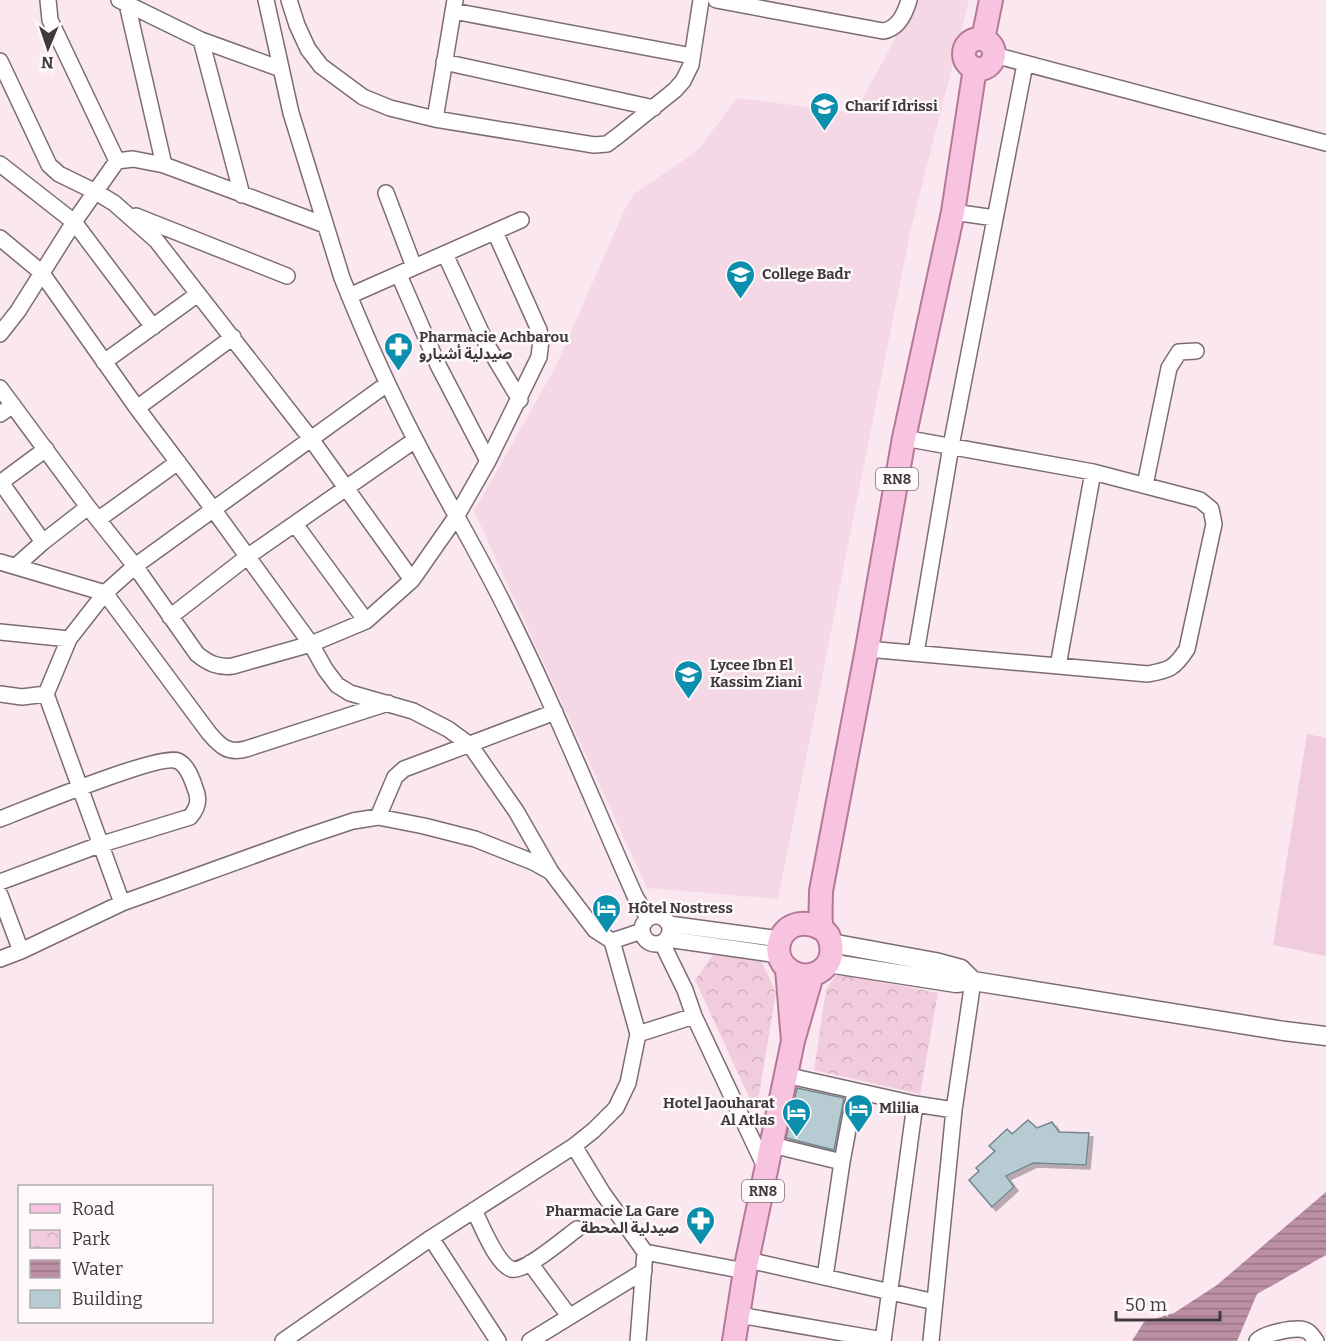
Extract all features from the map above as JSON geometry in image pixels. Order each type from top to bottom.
[{"type":"main road","points":[[988,47],[991,0]]},
{"type":"main road","name":"RN8","points":[[734,1341],[746,1266],[793,1041],[823,953],[821,891],[904,438],[953,212],[975,68],[967,62],[964,53],[968,43],[978,39],[988,47]]},
{"type":"main road","name":"RN8","points":[[793,1041],[782,954],[791,926],[799,924],[821,891]]},
{"type":"main road","points":[[782,954],[803,976],[823,953],[807,923],[799,924]]},
{"type":"street","points":[[48,0],[50,20],[117,161]]},
{"type":"street","points":[[266,0],[291,113],[349,296],[387,384],[498,594],[555,712],[625,874],[645,924],[647,941],[651,943],[666,935],[782,954]]},
{"type":"street","points":[[289,0],[308,49],[321,66],[363,98],[390,108],[435,119],[594,145],[607,144],[654,108],[683,81],[691,65],[701,0]]},
{"type":"street","points":[[716,0],[883,31],[891,30],[899,22],[909,0]]},
{"type":"street","points":[[123,2],[164,165]]},
{"type":"street","points":[[123,2],[201,40],[281,69]]},
{"type":"street","points":[[435,119],[454,5],[692,56]]},
{"type":"street","points":[[201,40],[242,195]]},
{"type":"street","points":[[988,47],[1025,64],[1326,143]]},
{"type":"street","points":[[0,61],[49,165],[59,174],[96,192],[124,212],[156,240],[311,439],[412,580]]},
{"type":"street","points":[[444,62],[654,108]]},
{"type":"street","points":[[916,653],[951,446],[1025,64]]},
{"type":"street","points":[[0,334],[18,311],[41,272],[117,161],[133,159],[164,165],[326,225]]},
{"type":"street","points":[[0,164],[75,222],[153,327]]},
{"type":"street","points":[[386,192],[414,267]]},
{"type":"street","points":[[124,212],[287,276]]},
{"type":"street","points":[[953,212],[994,218]]},
{"type":"street","points":[[349,296],[521,220]]},
{"type":"street","points":[[0,388],[135,566],[197,654],[206,661],[222,667],[311,644],[366,621],[412,580],[456,516],[488,462],[520,400],[539,357],[541,340],[535,321],[495,232]]},
{"type":"street","points":[[0,238],[41,272],[136,408],[311,644],[337,685],[350,693],[413,711],[448,729],[470,745],[516,811],[550,872],[595,930],[612,941],[638,1034],[627,1083],[615,1108],[594,1130],[574,1146],[431,1238],[283,1341]]},
{"type":"street","points":[[446,254],[487,345],[520,400]]},
{"type":"street","points":[[399,275],[438,365],[488,462]]},
{"type":"street","points":[[104,362],[198,294]]},
{"type":"street","points":[[136,408],[232,337]]},
{"type":"street","points":[[1145,485],[1169,368],[1179,352],[1196,351]]},
{"type":"street","points":[[122,903],[46,694],[69,639],[105,593],[135,566],[387,384]]},
{"type":"street","points":[[0,414],[13,405]]},
{"type":"street","points":[[867,649],[1148,674],[1169,670],[1178,663],[1187,649],[1214,524],[1211,509],[1200,500],[1094,472],[904,438]]},
{"type":"street","points":[[170,617],[247,557],[415,440]]},
{"type":"street","points":[[44,542],[0,482],[46,449]]},
{"type":"street","points":[[16,566],[44,542],[178,462]]},
{"type":"street","points":[[1058,666],[1094,472]]},
{"type":"street","points":[[295,524],[366,621]]},
{"type":"street","points":[[0,562],[105,593],[209,733],[219,745],[228,751],[237,752],[388,703]]},
{"type":"street","points":[[0,632],[69,639]]},
{"type":"street","points":[[0,694],[22,697],[46,694]]},
{"type":"street","points":[[378,817],[398,773],[555,712]]},
{"type":"street","points":[[0,819],[79,788],[171,759],[179,761],[184,766],[198,794],[196,810],[190,817],[99,845],[0,882]]},
{"type":"street","points":[[0,959],[122,903],[305,837],[353,821],[378,817],[476,839],[518,855],[550,872]]},
{"type":"street","points":[[0,895],[21,951]]},
{"type":"street","points":[[612,941],[645,924],[652,916],[663,917],[666,935],[694,1016],[767,1171]]},
{"type":"street","points":[[823,953],[956,984],[973,981],[1326,1036]]},
{"type":"street","points":[[931,1341],[954,1110],[973,981]]},
{"type":"street","points":[[638,1034],[694,1016]]},
{"type":"street","points":[[785,1076],[855,1092],[954,1110]]},
{"type":"street","points":[[825,1277],[855,1092]]},
{"type":"street","points":[[739,1315],[883,1341],[915,1104]]},
{"type":"street","points":[[772,1145],[842,1162]]},
{"type":"street","points":[[574,1146],[602,1192],[645,1252],[637,1340]]},
{"type":"street","points":[[474,1210],[499,1258],[505,1265],[516,1270],[530,1263],[578,1228]]},
{"type":"street","points":[[431,1238],[498,1341]]},
{"type":"street","points":[[645,1252],[825,1277],[935,1302]]},
{"type":"street","points":[[530,1263],[569,1316]]},
{"type":"street","points":[[530,1341],[644,1271]]},
{"type":"street","points":[[1257,1341],[1263,1335],[1305,1330],[1316,1341]]},
{"type":"shaded area","points":[[916,0],[969,0],[910,233],[778,899],[647,888],[474,511],[555,368],[625,209],[634,194],[697,151],[737,98],[855,113]]},
{"type":"green space","points":[[1307,734],[1326,738],[1326,956],[1273,945]]},
{"type":"green space","points":[[715,952],[761,960],[776,993],[756,1112],[695,980]]},
{"type":"green space","points":[[837,973],[938,993],[920,1094],[814,1070],[826,990]]},
{"type":"water","points":[[1326,1192],[1326,1255],[1257,1294],[1237,1341],[1132,1341],[1144,1322],[1174,1313],[1217,1285]]},
{"type":"building","points":[[797,1088],[844,1098],[834,1150],[786,1138]]},
{"type":"building","points":[[1028,1120],[1037,1128],[1052,1122],[1059,1132],[1089,1133],[1086,1165],[1033,1163],[1006,1176],[1014,1187],[992,1207],[969,1180],[979,1171],[976,1168],[995,1151],[989,1146],[1007,1129],[1012,1134]]},
{"type":"place","name":"Charif Idrissi","points":[[824,132]]},
{"type":"place","name":"College Badr","points":[[741,300]]},
{"type":"place","name":"Pharmacie Achbarou صيدلية أشبارو","points":[[398,372]]},
{"type":"place","name":"Lycee Ibn El Kassim Ziani","points":[[689,700]]},
{"type":"place","name":"Hôtel Nostress","points":[[607,934]]},
{"type":"place","name":"Mlilia","points":[[858,1134]]},
{"type":"place","name":"Hotel Jaouharat Al Atlas","points":[[796,1138]]},
{"type":"place","name":"Pharmacie La Gare صيدلية المحطة","points":[[700,1246]]}]
